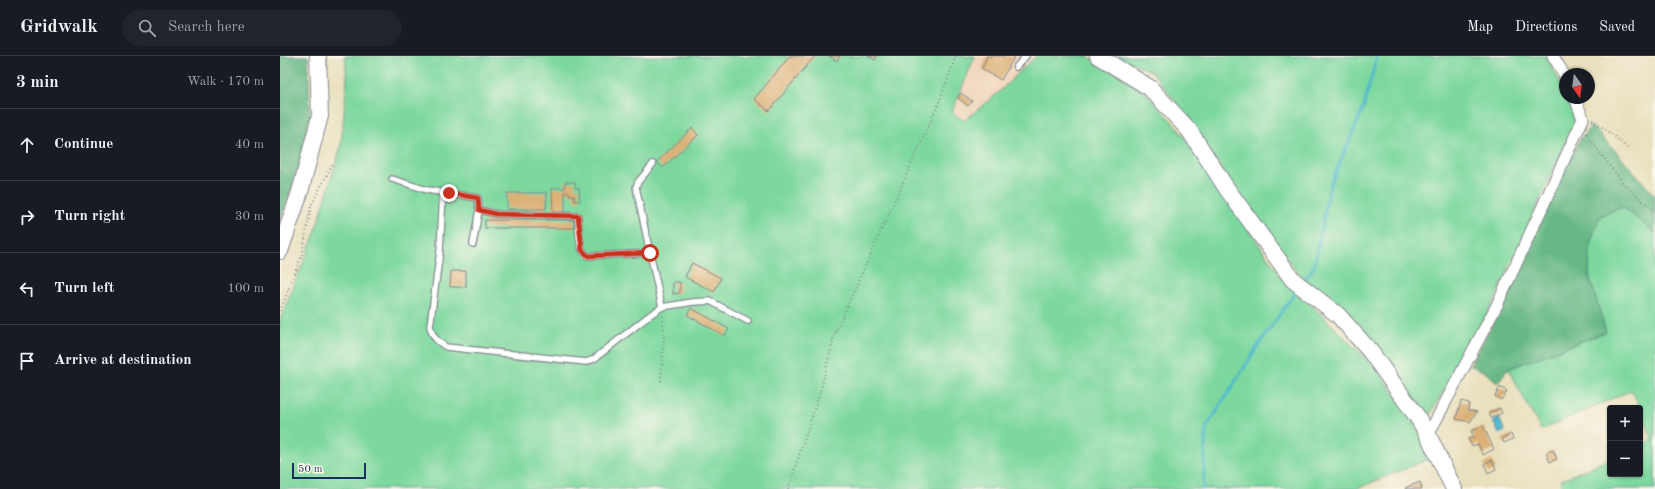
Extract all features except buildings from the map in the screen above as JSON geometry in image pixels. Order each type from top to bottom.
[{"type":"street","points":[[280,251],[300,192],[320,116],[318,56]]},
{"type":"street","points":[[1098,56],[1150,88],[1189,130],[1227,189],[1293,280],[1338,316],[1370,351],[1428,434],[1454,489]]},
{"type":"street","points":[[1553,56],[1560,68]]},
{"type":"street","points":[[1428,434],[1497,306],[1587,119],[1578,104]]},
{"type":"lane","points":[[1016,67],[1026,56]]},
{"type":"lane","points":[[654,164],[638,182],[636,187],[662,307]]},
{"type":"lane","points":[[392,179],[427,190],[478,198],[479,210],[473,244]]},
{"type":"lane","points":[[443,192],[440,251],[430,326],[432,334],[437,341],[446,347],[586,362],[594,359],[662,307],[710,301],[748,321]]},
{"type":"lane","points":[[479,210],[496,214],[578,216],[582,250],[588,256],[650,253]]},
{"type":"path","points":[[788,489],[821,389],[835,333],[938,105],[956,56]]},
{"type":"path","points":[[1587,119],[1612,134],[1627,148]]},
{"type":"path","points":[[1587,119],[1588,137],[1623,183],[1655,212]]},
{"type":"path","points":[[280,311],[302,255],[311,206],[333,163]]},
{"type":"path","points":[[661,381],[664,334],[662,307]]},
{"type":"shaded area","points":[[975,56],[1036,56],[999,92],[964,121],[952,112]]},
{"type":"green space","points":[[280,56],[308,56],[310,114],[299,167],[280,222]]},
{"type":"green space","points":[[345,56],[975,56],[952,112],[964,121],[999,92],[1036,56],[1087,56],[1147,94],[1177,127],[1280,275],[1377,369],[1417,426],[1431,458],[1356,489],[280,489],[280,320],[315,233],[341,146],[347,79]]},
{"type":"green space","points":[[1117,56],[1546,56],[1559,81],[1559,104],[1569,104],[1573,113],[1574,124],[1495,299],[1429,416],[1358,327],[1298,273],[1237,192],[1179,106],[1152,72]]},
{"type":"green space","points":[[1591,126],[1614,149],[1655,196],[1655,233],[1623,207],[1600,216],[1590,244],[1589,276],[1606,332],[1508,369],[1497,383],[1485,372],[1470,365],[1512,289],[1550,199],[1579,141]]},
{"type":"green space","points":[[1623,207],[1655,233],[1655,489],[1564,489],[1560,480],[1607,460],[1607,477],[1643,477],[1643,445],[1653,440],[1643,416],[1643,405],[1638,405],[1632,390],[1541,430],[1508,369],[1606,332],[1589,276],[1590,244],[1600,216]]},
{"type":"water","points":[[1499,418],[1505,431],[1499,434],[1493,421]]},
{"type":"waterway","points":[[1303,282],[1314,267],[1330,185],[1363,109],[1377,56]]},
{"type":"waterway","points":[[1203,489],[1206,428],[1261,341],[1297,290]]},
{"type":"route","points":[[449,193],[478,198],[479,210],[496,214],[578,216],[582,250],[585,255],[588,256],[650,253]]}]
